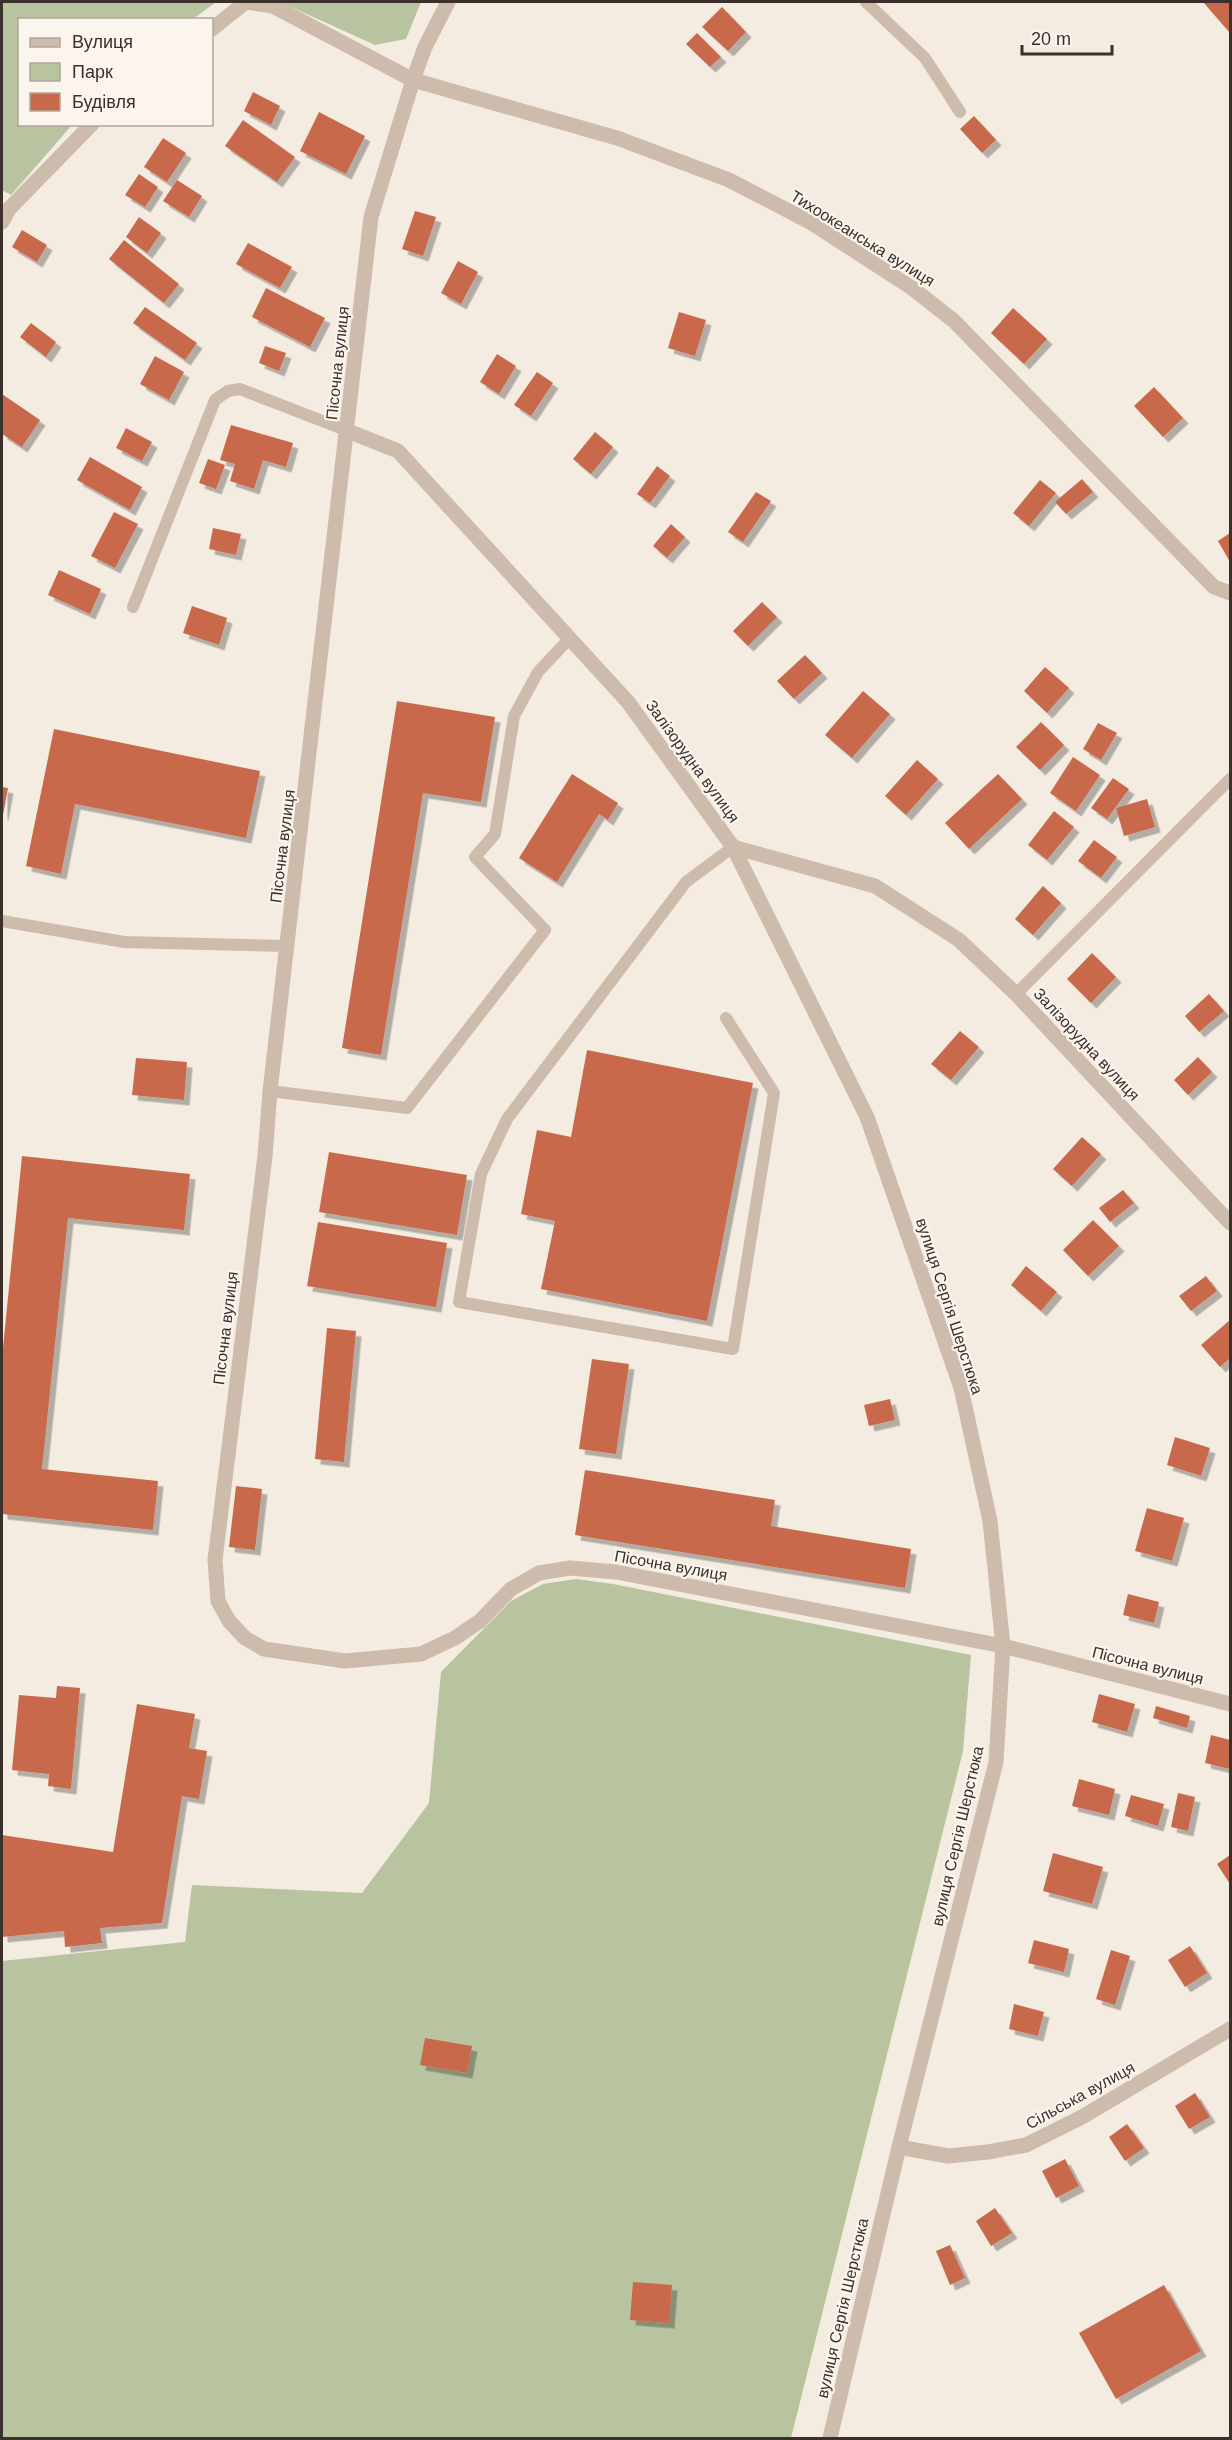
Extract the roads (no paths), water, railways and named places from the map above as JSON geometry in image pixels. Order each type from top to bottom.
[{"type":"street","name":"Тихоокеанська вулиця","points":[[213,28],[246,2],[273,6],[413,80],[617,138],[729,180],[810,222],[912,288],[954,321],[1214,586],[1230,593]]},
{"type":"street","name":"Пісочна вулиця","points":[[448,2],[425,47],[413,80],[371,216],[348,431],[270,1091],[265,1156],[215,1560],[218,1601],[229,1621],[245,1638],[264,1649],[345,1661],[421,1654],[455,1638],[480,1621],[511,1589],[539,1573],[570,1568],[616,1572],[1003,1646],[1230,1704]]},
{"type":"street","points":[[4,212],[90,126]]},
{"type":"street","name":"Залізорудна вулиця","points":[[348,431],[398,451],[628,702],[733,847],[875,886],[958,940],[1016,994],[1230,1223]]},
{"type":"street","name":"вулиця Сергія Шерстюка","points":[[733,847],[867,1117],[961,1388],[990,1521],[1003,1646],[996,1762],[899,2147],[830,2439]]},
{"type":"street","name":"Сільська вулиця","points":[[899,2147],[948,2156],[1026,2145],[1082,2117],[1230,2029]]},
{"type":"lane","points":[[866,2],[925,58],[960,112]]},
{"type":"lane","points":[[133,608],[215,400],[228,391],[240,389],[348,431]]},
{"type":"lane","points":[[270,1091],[406,1108],[545,930],[475,857],[495,834],[514,716],[538,672],[569,639]]},
{"type":"lane","points":[[1016,994],[1230,779]]},
{"type":"lane","points":[[726,1018],[774,1094],[733,1349],[459,1302],[481,1174],[507,1119],[686,882],[733,847]]},
{"type":"lane","points":[[2,921],[124,942],[288,946]]}]
